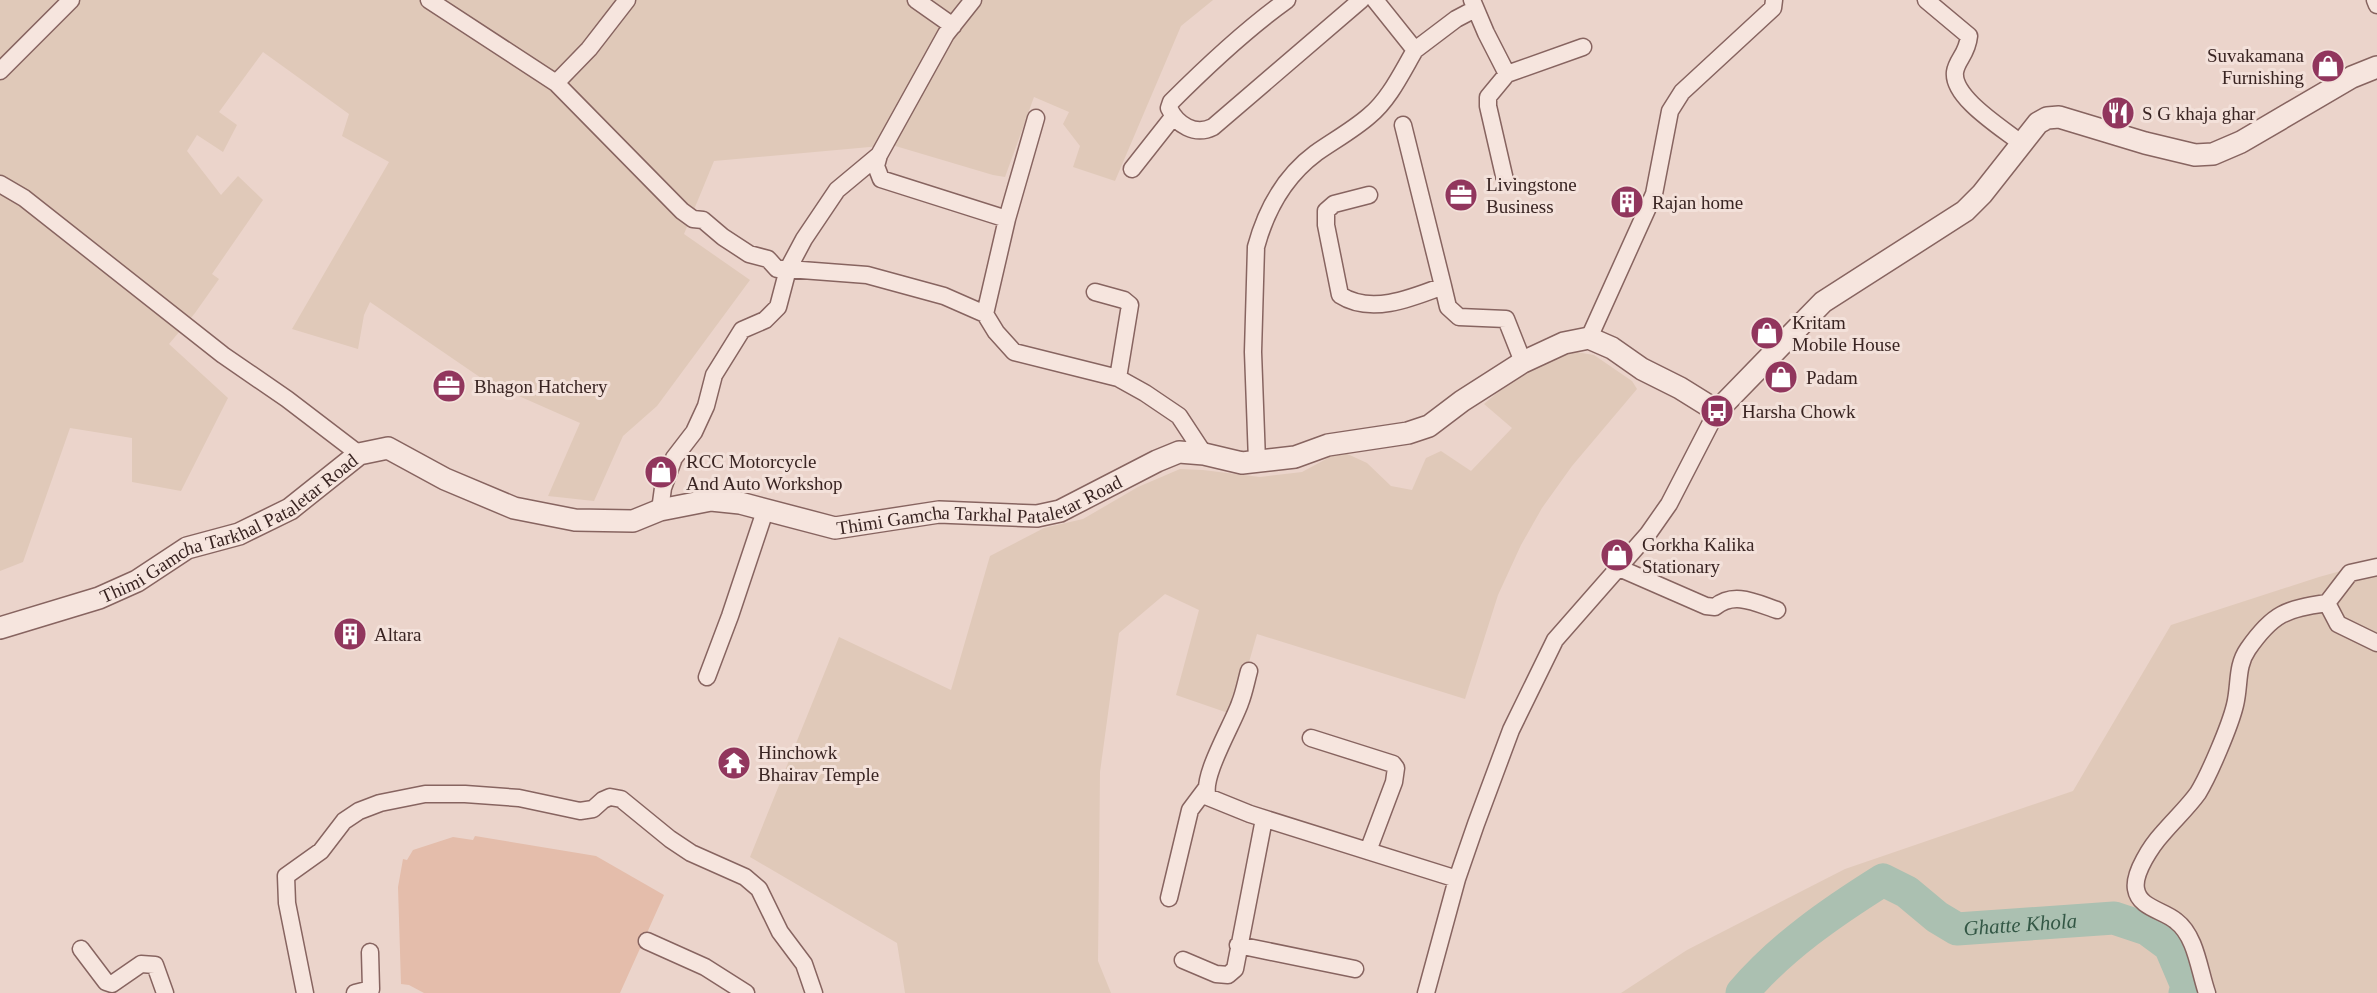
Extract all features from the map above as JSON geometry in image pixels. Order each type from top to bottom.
[{"type":"street","points":[[0,71],[71,0]]},
{"type":"street","points":[[429,0],[556,83],[682,211],[693,219],[703,219],[723,237],[749,254],[768,260],[776,268],[867,275],[944,296],[985,314],[996,332],[1014,352],[1118,378],[1179,416],[1204,454]]},
{"type":"street","points":[[556,83],[589,49],[627,0]]},
{"type":"street","points":[[916,0],[953,26]]},
{"type":"street","points":[[974,0],[953,26],[879,155],[876,166],[881,179],[1007,219]]},
{"type":"street","points":[[1287,0],[1270,12],[1177,97],[1169,108],[1173,117],[1195,131],[1205,131],[1213,127],[1338,7],[1361,0]]},
{"type":"street","points":[[1375,0],[1415,50]]},
{"type":"street","points":[[1717,411],[1642,369],[1612,348],[1589,338],[1654,194],[1670,111],[1682,92],[1773,8],[1774,0]]},
{"type":"street","points":[[1926,0],[1969,36],[1968,50],[1956,67],[1954,77],[1964,98],[2022,144]]},
{"type":"street","points":[[1258,461],[1253,352],[1256,247],[1259,234],[1277,196],[1291,175],[1314,155],[1370,116],[1381,104],[1415,50],[1474,5],[1507,74]]},
{"type":"street","points":[[1506,180],[1488,106],[1489,97],[1507,74],[1583,47]]},
{"type":"street","points":[[1426,993],[1457,879],[1511,730],[1555,639],[1648,534],[1669,503],[1717,411],[1823,302],[1965,211],[1983,194],[2038,123],[2046,118],[2059,117],[2195,155],[2213,155],[2248,138],[2352,77],[2377,67]]},
{"type":"street","points":[[1132,169],[1173,117]]},
{"type":"street","points":[[985,314],[1007,219],[1036,118]]},
{"type":"street","points":[[1403,125],[1448,307],[1459,317],[1506,319],[1523,362]]},
{"type":"street","points":[[660,510],[663,488],[674,458],[694,432],[715,375],[742,330],[765,320],[778,307],[788,269],[804,239],[837,190],[879,155]]},
{"type":"street","points":[[0,184],[24,198],[223,355],[288,399],[359,454]]},
{"type":"street","points":[[1369,195],[1334,204],[1326,211],[1326,225],[1340,295],[1349,301],[1387,303],[1406,301],[1443,286]]},
{"type":"street","points":[[1095,292],[1125,300],[1130,305],[1118,378]]},
{"type":"street","name":"Thimi Gamcha Tarkhal Pataletar Road","points":[[0,628],[99,598],[137,581],[187,548],[250,529],[290,509],[359,454],[388,448],[445,479],[513,508],[575,520],[633,521],[660,510],[711,500],[740,503],[835,528],[939,512],[1037,516],[1060,511],[1180,452],[1204,454],[1242,463],[1295,457],[1328,445],[1366,437],[1408,433],[1430,426],[1462,401],[1523,362],[1564,343],[1589,338]]},
{"type":"street","points":[[707,677],[765,511]]},
{"type":"street","points":[[2207,993],[2192,944],[2177,921],[2139,899],[2135,887],[2141,867],[2153,844],[2197,794],[2206,778],[2235,705],[2240,663],[2249,648],[2278,615],[2292,608],[2327,603],[2350,573],[2377,567]]},
{"type":"street","points":[[1619,568],[1706,606],[1715,607],[1723,601],[1739,598],[1777,610]]},
{"type":"street","points":[[2327,603],[2338,624],[2377,643]]},
{"type":"street","points":[[1169,898],[1191,810],[1205,790],[1240,704],[1249,671]]},
{"type":"street","points":[[1311,738],[1393,764],[1394,782],[1368,851]]},
{"type":"street","points":[[1205,790],[1208,797],[1222,804],[1264,819],[1457,879]]},
{"type":"street","points":[[305,993],[287,903],[286,876],[321,851],[344,821],[359,811],[380,803],[425,794],[465,794],[519,798],[580,811],[593,809],[610,797],[621,799],[691,853],[745,877],[759,889],[780,932],[804,964],[814,993]]},
{"type":"street","points":[[1183,960],[1216,974],[1228,975],[1235,969],[1264,819]]},
{"type":"street","points":[[647,941],[705,967],[746,993]]},
{"type":"street","points":[[1238,945],[1355,969]]},
{"type":"street","points":[[81,949],[106,982],[112,985],[141,964],[155,965],[165,993]]},
{"type":"street","points":[[355,993],[371,989],[370,952]]},
{"type":"shaded area","points":[[0,0],[1213,0],[1181,26],[1115,181],[1073,167],[1080,146],[1063,124],[1069,112],[1034,97],[1005,177],[892,145],[714,161],[684,234],[750,280],[657,406],[623,436],[594,501],[548,496],[580,423],[487,382],[370,302],[364,315],[358,349],[292,329],[389,162],[342,136],[349,114],[263,52],[219,112],[237,125],[223,152],[197,135],[187,151],[221,195],[238,176],[263,200],[212,274],[219,279],[169,344],[228,398],[181,491],[132,482],[132,438],[70,428],[23,562],[0,571]]},
{"type":"shaded area","points":[[1576,352],[1594,355],[1632,381],[1637,389],[1572,466],[1542,508],[1521,545],[1498,595],[1465,699],[1257,634],[1234,715],[1176,695],[1199,610],[1165,594],[1119,633],[1100,772],[1098,961],[1111,993],[905,993],[897,943],[750,857],[839,637],[951,690],[990,556],[1044,528],[1083,519],[1138,487],[1180,469],[1260,477],[1302,472],[1341,451],[1367,463],[1391,486],[1412,490],[1426,458],[1441,451],[1471,471],[1512,428],[1484,404],[1530,371]]},
{"type":"shaded area","points":[[2377,561],[2377,993],[1621,993],[1687,950],[1845,869],[2073,791],[2171,625]]},
{"type":"sand","points":[[475,836],[596,856],[664,895],[620,993],[424,993],[401,984],[398,887],[403,859],[407,860],[413,850],[453,837],[473,840]]},
{"type":"waterway","name":"Ghatte Khola","points":[[1742,993],[1773,960],[1808,931],[1883,880],[1907,892],[1937,917],[1957,929],[2114,918],[2147,929],[2170,946],[2187,986],[2185,993]]},
{"type":"place","name":"Suvakamana Furnishing","points":[[2328,66]]},
{"type":"place","name":"S G khaja ghar","points":[[2118,113]]},
{"type":"place","name":"Livingstone Business","points":[[1461,195]]},
{"type":"place","name":"Rajan home","points":[[1627,202]]},
{"type":"place","name":"Kritam Mobile House","points":[[1767,333]]},
{"type":"place","name":"Padam","points":[[1781,377]]},
{"type":"place","name":"Bhagon Hatchery","points":[[449,386]]},
{"type":"place","name":"Harsha Chowk","points":[[1717,411]]},
{"type":"place","name":"RCC Motorcycle And Auto Workshop","points":[[661,472]]},
{"type":"place","name":"Gorkha Kalika Stationary","points":[[1617,555]]},
{"type":"place","name":"Altara","points":[[350,634]]},
{"type":"place","name":"Hinchowk Bhairav Temple","points":[[734,763]]}]
